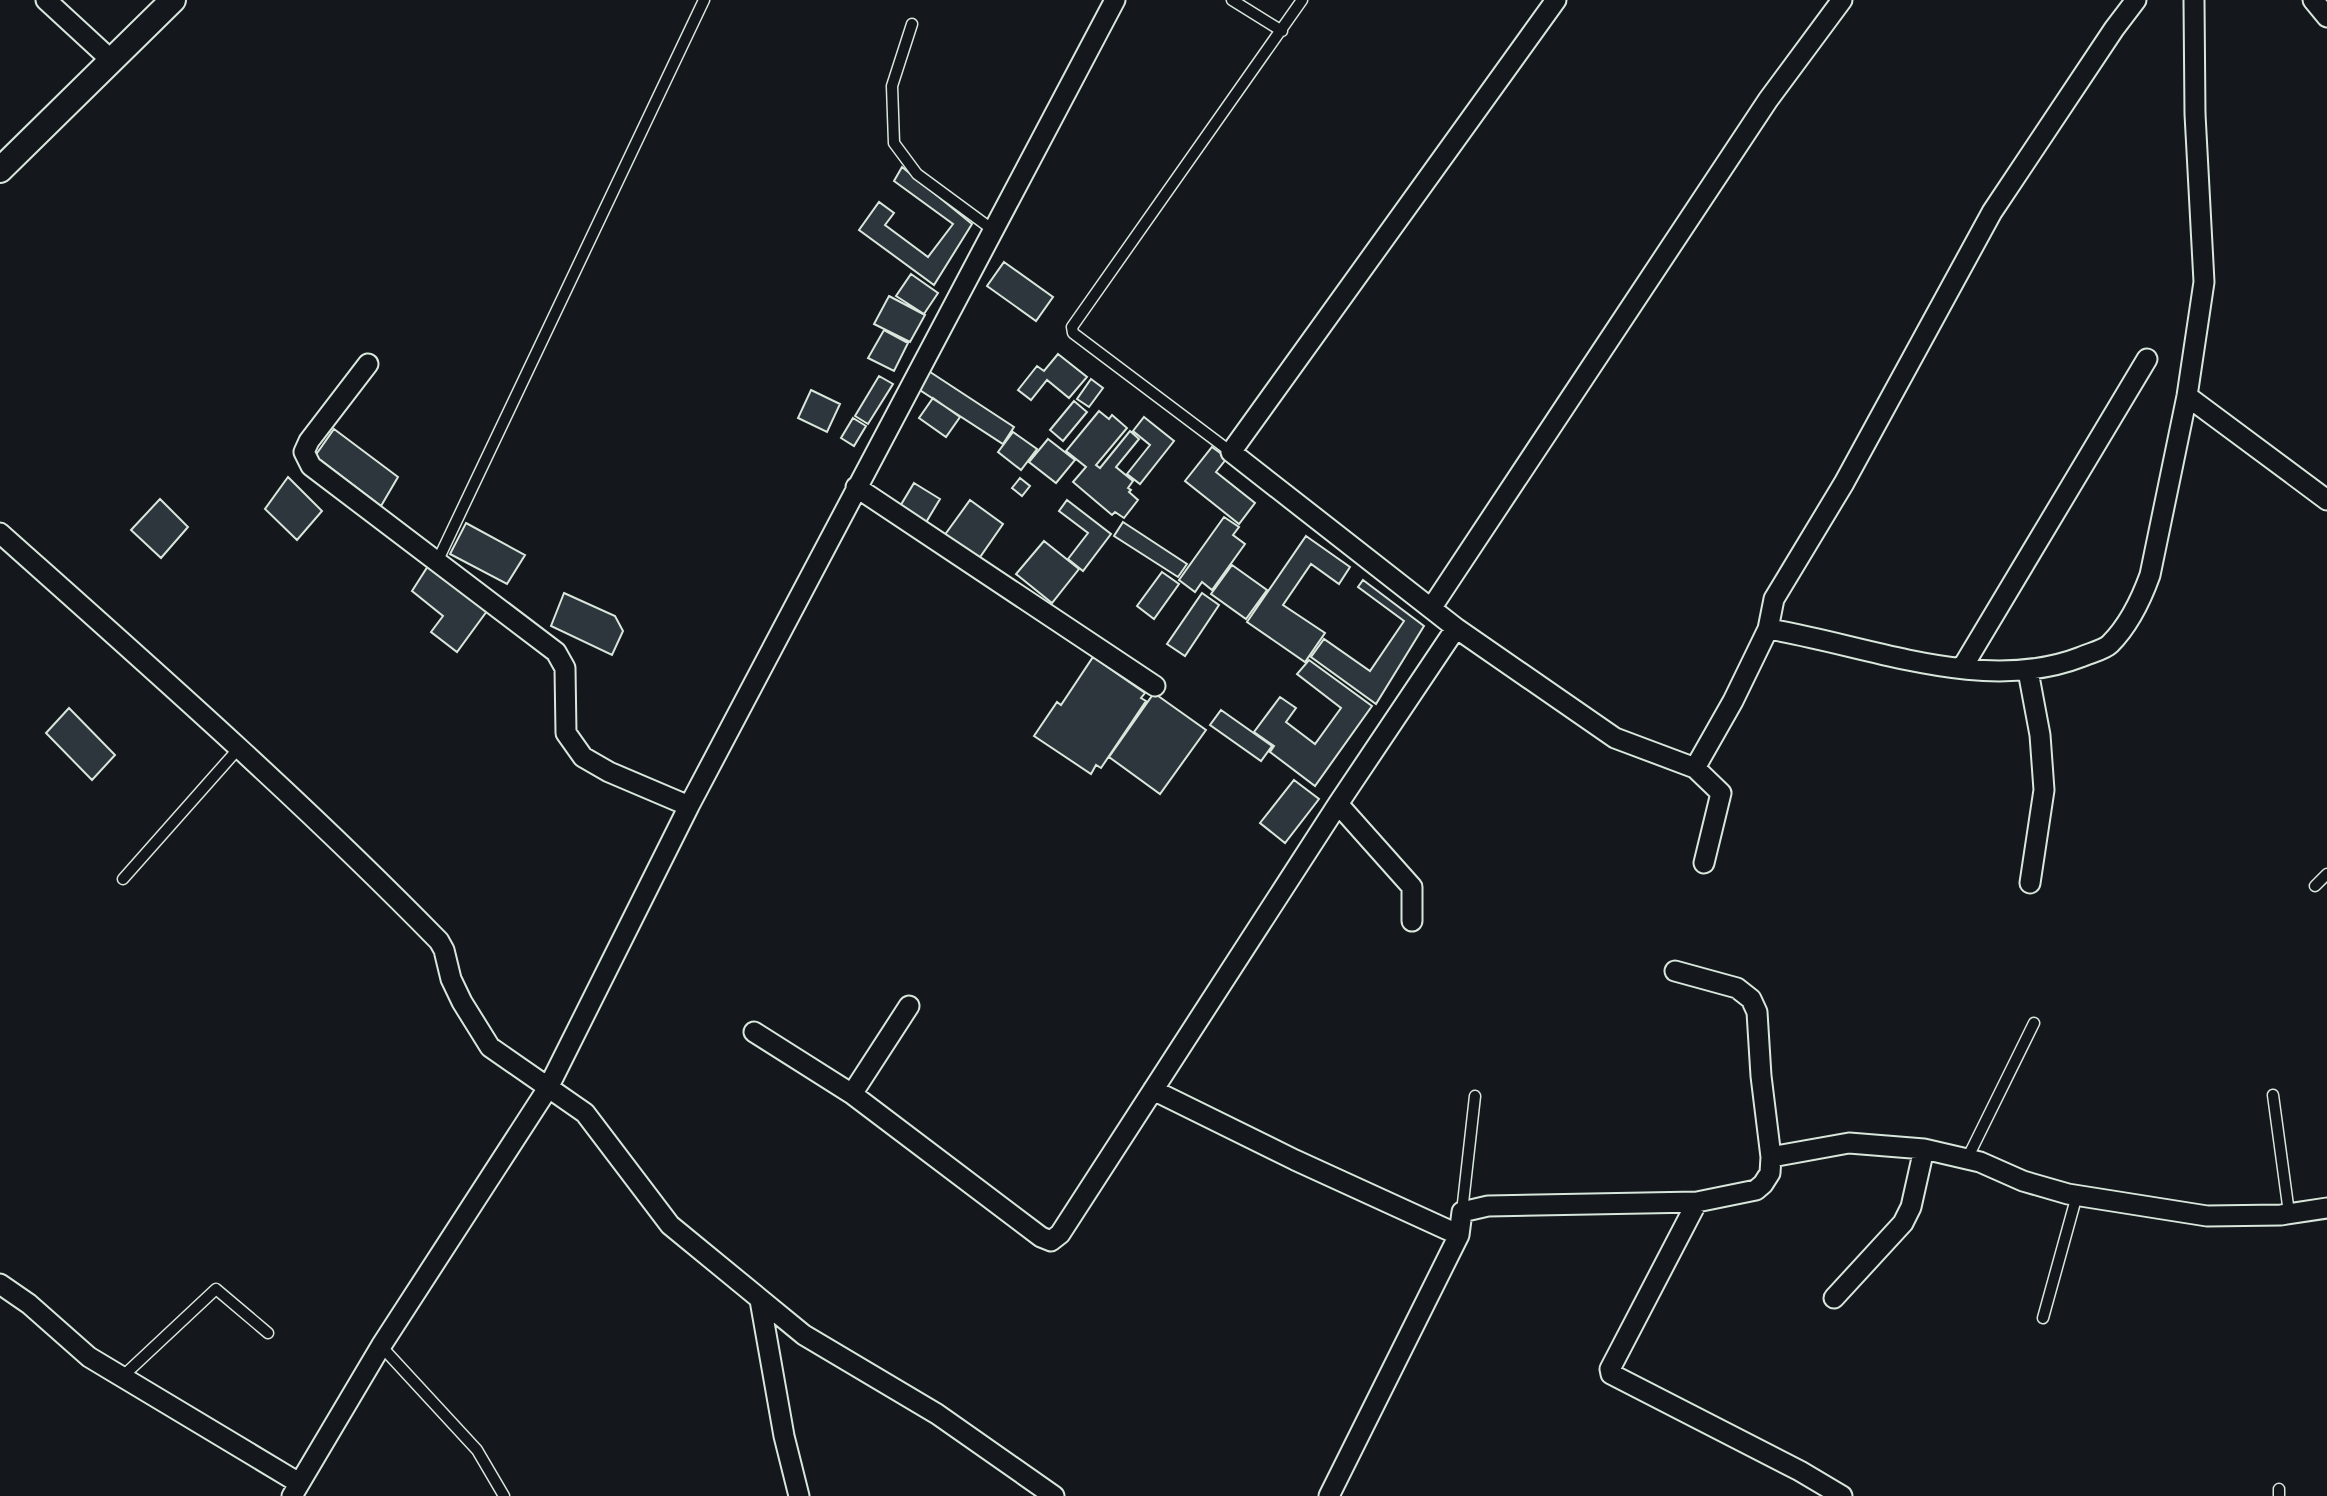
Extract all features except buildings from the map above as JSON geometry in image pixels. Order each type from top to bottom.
[{"type":"street","points":[[46,0],[110,60]]},
{"type":"street","points":[[0,170],[173,0]]},
{"type":"street","points":[[0,1284],[29,1304],[89,1357],[296,1490],[381,1346],[548,1088],[689,806],[1115,0]]},
{"type":"street","points":[[1556,0],[1231,452],[1456,628],[1615,738],[1695,768],[1721,793],[1704,863]]},
{"type":"street","points":[[1432,607],[1768,100],[1842,0]]},
{"type":"street","points":[[1695,768],[1733,701],[1768,629],[1774,599],[1844,482],[1992,212],[2136,0]]},
{"type":"street","points":[[1768,629],[1814,637],[1879,655],[1962,668],[2028,671],[2072,660],[2109,646],[2142,598],[2150,575],[2187,396],[2204,282],[2194,114],[2194,0]]},
{"type":"street","points":[[2313,0],[2327,17]]},
{"type":"street","points":[[1962,668],[2147,359]]},
{"type":"street","points":[[368,364],[309,441],[304,452],[311,466],[556,652],[565,668],[566,733],[583,757],[610,772],[689,806]]},
{"type":"street","points":[[2187,396],[2327,500]]},
{"type":"street","points":[[856,487],[1155,686]]},
{"type":"street","points":[[0,533],[239,748],[378,879],[439,941],[462,1002],[490,1047],[585,1113],[670,1226],[804,1335],[937,1414],[1054,1496]]},
{"type":"street","points":[[754,1032],[852,1094],[1041,1237],[1051,1241],[1060,1234],[1338,804],[1456,628]]},
{"type":"street","points":[[2028,671],[2040,735],[2044,790],[2030,883]]},
{"type":"street","points":[[1338,804],[1412,887],[1412,921]]},
{"type":"street","points":[[1329,1496],[1459,1235],[1462,1212],[1488,1206],[1697,1202],[1756,1190],[1770,1172],[1771,1157],[1756,1012],[1751,999],[1737,988],[1675,971]]},
{"type":"street","points":[[852,1094],[909,1006]]},
{"type":"street","points":[[1153,1090],[1295,1160],[1459,1235]]},
{"type":"street","points":[[1771,1157],[1849,1143],[1924,1149],[1980,1162],[2023,1181],[2077,1195],[2207,1216],[2288,1213],[2327,1208]]},
{"type":"street","points":[[1834,1298],[1903,1223],[1911,1207],[1924,1149]]},
{"type":"street","points":[[1697,1202],[1610,1369],[1611,1374],[1800,1471],[1842,1496]]},
{"type":"street","points":[[760,1300],[784,1436],[799,1496]]},
{"type":"lane","points":[[437,562],[704,0]]},
{"type":"lane","points":[[1232,0],[1282,31]]},
{"type":"lane","points":[[1231,452],[1073,333],[1072,327],[1302,0]]},
{"type":"lane","points":[[912,24],[892,86],[894,143],[917,174],[993,230]]},
{"type":"lane","points":[[123,879],[239,748]]},
{"type":"lane","points":[[2315,886],[2327,874]]},
{"type":"lane","points":[[1967,1159],[2034,1023]]},
{"type":"lane","points":[[2273,1095],[2288,1213]]},
{"type":"lane","points":[[1462,1212],[1475,1096]]},
{"type":"lane","points":[[2043,1318],[2077,1195]]},
{"type":"lane","points":[[122,1377],[216,1289],[268,1333]]},
{"type":"lane","points":[[381,1346],[477,1450],[504,1496]]}]
